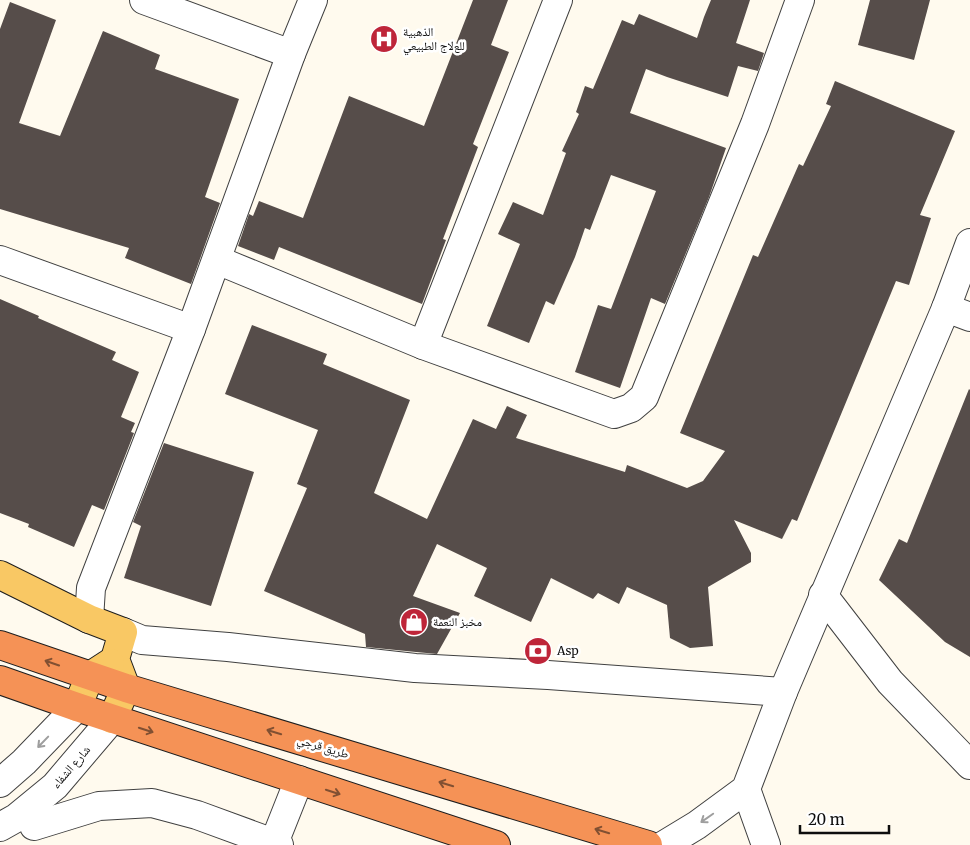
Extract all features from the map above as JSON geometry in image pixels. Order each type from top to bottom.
[{"type":"highway","name":"طريق قرجي","points":[[0,645],[126,688],[648,845]]},
{"type":"highway","points":[[0,680],[112,719],[496,845]]},
{"type":"main road","points":[[0,575],[89,619],[123,632],[115,659],[126,688],[112,719]]},
{"type":"main road","points":[[77,707],[90,676],[115,659]]},
{"type":"street","points":[[144,0],[291,54]]},
{"type":"street","points":[[89,619],[92,588],[217,260],[291,54],[313,0]]},
{"type":"street","points":[[423,346],[558,0]]},
{"type":"street","points":[[217,260],[423,346],[614,414],[631,408],[644,397],[755,124],[800,0]]},
{"type":"street","points":[[664,845],[697,825],[746,790],[783,692],[823,595],[958,313],[970,243]]},
{"type":"street","points":[[0,260],[191,329]]},
{"type":"street","points":[[823,595],[890,682],[970,765]]},
{"type":"street","points":[[123,632],[142,640],[228,647],[415,668],[548,675],[783,692]]},
{"type":"street","points":[[0,783],[24,762],[77,707]]},
{"type":"street","name":"شارع الشفاء","points":[[0,828],[16,818],[35,827],[56,786],[112,719]]},
{"type":"street","points":[[35,827],[99,806],[152,803],[198,815],[277,844],[299,780]]},
{"type":"street","points":[[746,790],[766,845]]},
{"type":"building","points":[[473,0],[508,0],[491,45],[509,52],[473,144],[478,147],[443,239],[446,240],[422,304],[279,247],[274,260],[238,246],[249,214],[253,216],[259,201],[303,218],[349,96],[424,126]]},
{"type":"building","points":[[711,0],[750,0],[736,43],[764,53],[758,71],[738,66],[728,97],[646,69],[630,113],[726,148],[709,197],[665,304],[651,298],[620,388],[575,372],[598,305],[611,309],[656,191],[611,175],[590,230],[585,228],[575,257],[554,305],[546,301],[529,343],[487,326],[520,244],[498,234],[513,202],[543,215],[566,153],[562,151],[579,114],[576,112],[585,86],[593,89],[622,20],[634,25],[639,14],[697,38]]},
{"type":"building","points":[[870,0],[930,0],[914,60],[858,45]]},
{"type":"building","points":[[10,2],[56,20],[19,123],[60,136],[103,31],[160,55],[155,69],[239,99],[205,197],[220,203],[191,284],[125,258],[129,248],[0,209],[0,29]]},
{"type":"building","points":[[835,81],[955,131],[920,215],[931,218],[909,285],[896,281],[797,521],[792,519],[782,539],[734,520],[751,553],[751,562],[708,587],[713,646],[690,648],[670,638],[667,605],[627,587],[619,604],[598,593],[593,599],[551,578],[531,622],[474,596],[487,568],[437,544],[413,596],[460,613],[437,654],[366,647],[365,634],[264,591],[307,488],[297,484],[318,430],[225,394],[252,325],[327,354],[323,364],[410,400],[374,493],[427,519],[473,419],[496,429],[507,406],[527,415],[516,438],[625,472],[627,465],[687,488],[703,481],[725,451],[680,433],[753,255],[758,257],[799,164],[803,166],[831,106],[826,104]]},
{"type":"building","points":[[0,299],[116,352],[112,360],[139,372],[121,417],[135,423],[131,432],[134,433],[104,510],[92,505],[74,547],[28,527],[29,524],[0,513]]},
{"type":"building","points":[[969,389],[970,657],[945,642],[879,580],[899,539],[907,543]]},
{"type":"building","points":[[164,443],[254,472],[211,606],[124,578],[141,526],[133,522]]},
{"type":"place","name":"الذهبية للعﻻج الطبيعي","points":[[384,39]]},
{"type":"place","name":"مخبز النعمة","points":[[414,622]]},
{"type":"place","name":"Asp","points":[[538,651]]}]
